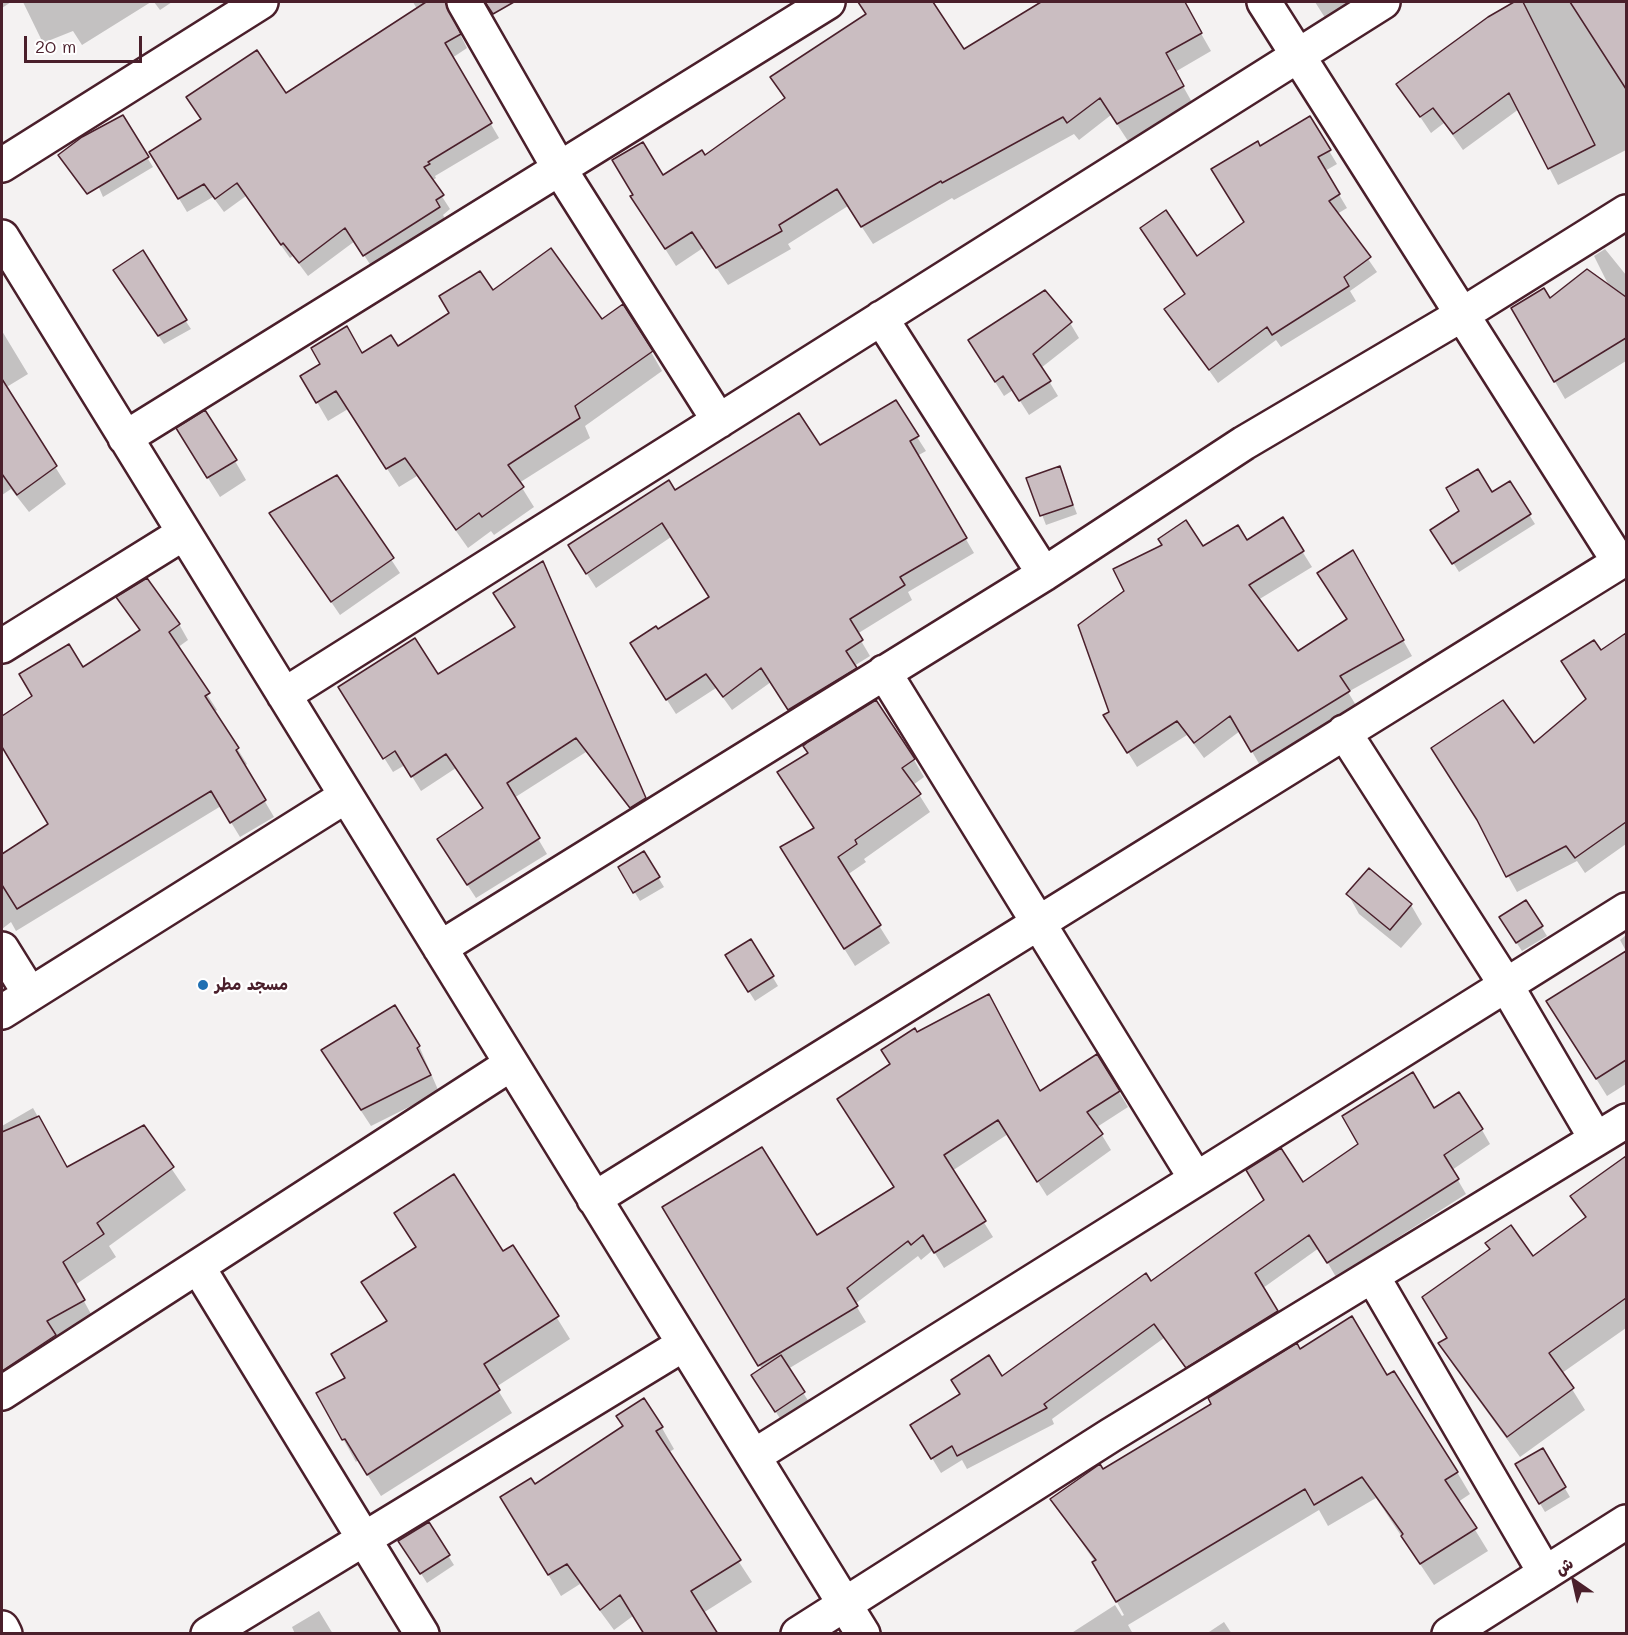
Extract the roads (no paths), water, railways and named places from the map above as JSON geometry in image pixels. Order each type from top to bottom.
[{"type":"street","points":[[2,165],[261,2]]},
{"type":"street","points":[[464,2],[559,168],[719,421]]},
{"type":"street","points":[[125,438],[828,2]]},
{"type":"street","points":[[594,1198],[1623,560],[1264,2]]},
{"type":"street","points":[[284,695],[1383,2]]},
{"type":"street","points":[[440,948],[1044,574],[1244,443],[1463,314],[1626,212]]},
{"type":"street","points":[[2,237],[10,271],[125,438],[863,1634]]},
{"type":"street","points":[[881,318],[1044,574]]},
{"type":"street","points":[[2,646],[184,533]]},
{"type":"street","points":[[884,672],[1196,1179]]},
{"type":"street","points":[[1344,732],[1506,986],[1596,1139]]},
{"type":"street","points":[[2,1012],[346,796]]},
{"type":"street","points":[[754,1456],[1626,910]]},
{"type":"street","points":[[2,949],[30,994]]},
{"type":"street","points":[[2,1393],[511,1064]]},
{"type":"street","points":[[798,1634],[1111,1434],[1373,1277],[1626,1121]]},
{"type":"street","points":[[198,1267],[422,1634]]},
{"type":"street","points":[[1373,1277],[1545,1573]]},
{"type":"street","points":[[208,1634],[684,1344]]},
{"type":"street","points":[[1449,1634],[1626,1522]]},
{"type":"street","points":[[2,1628],[5,1634]]},
{"type":"place","name":"مسجد مطر","points":[[203,985]]}]
